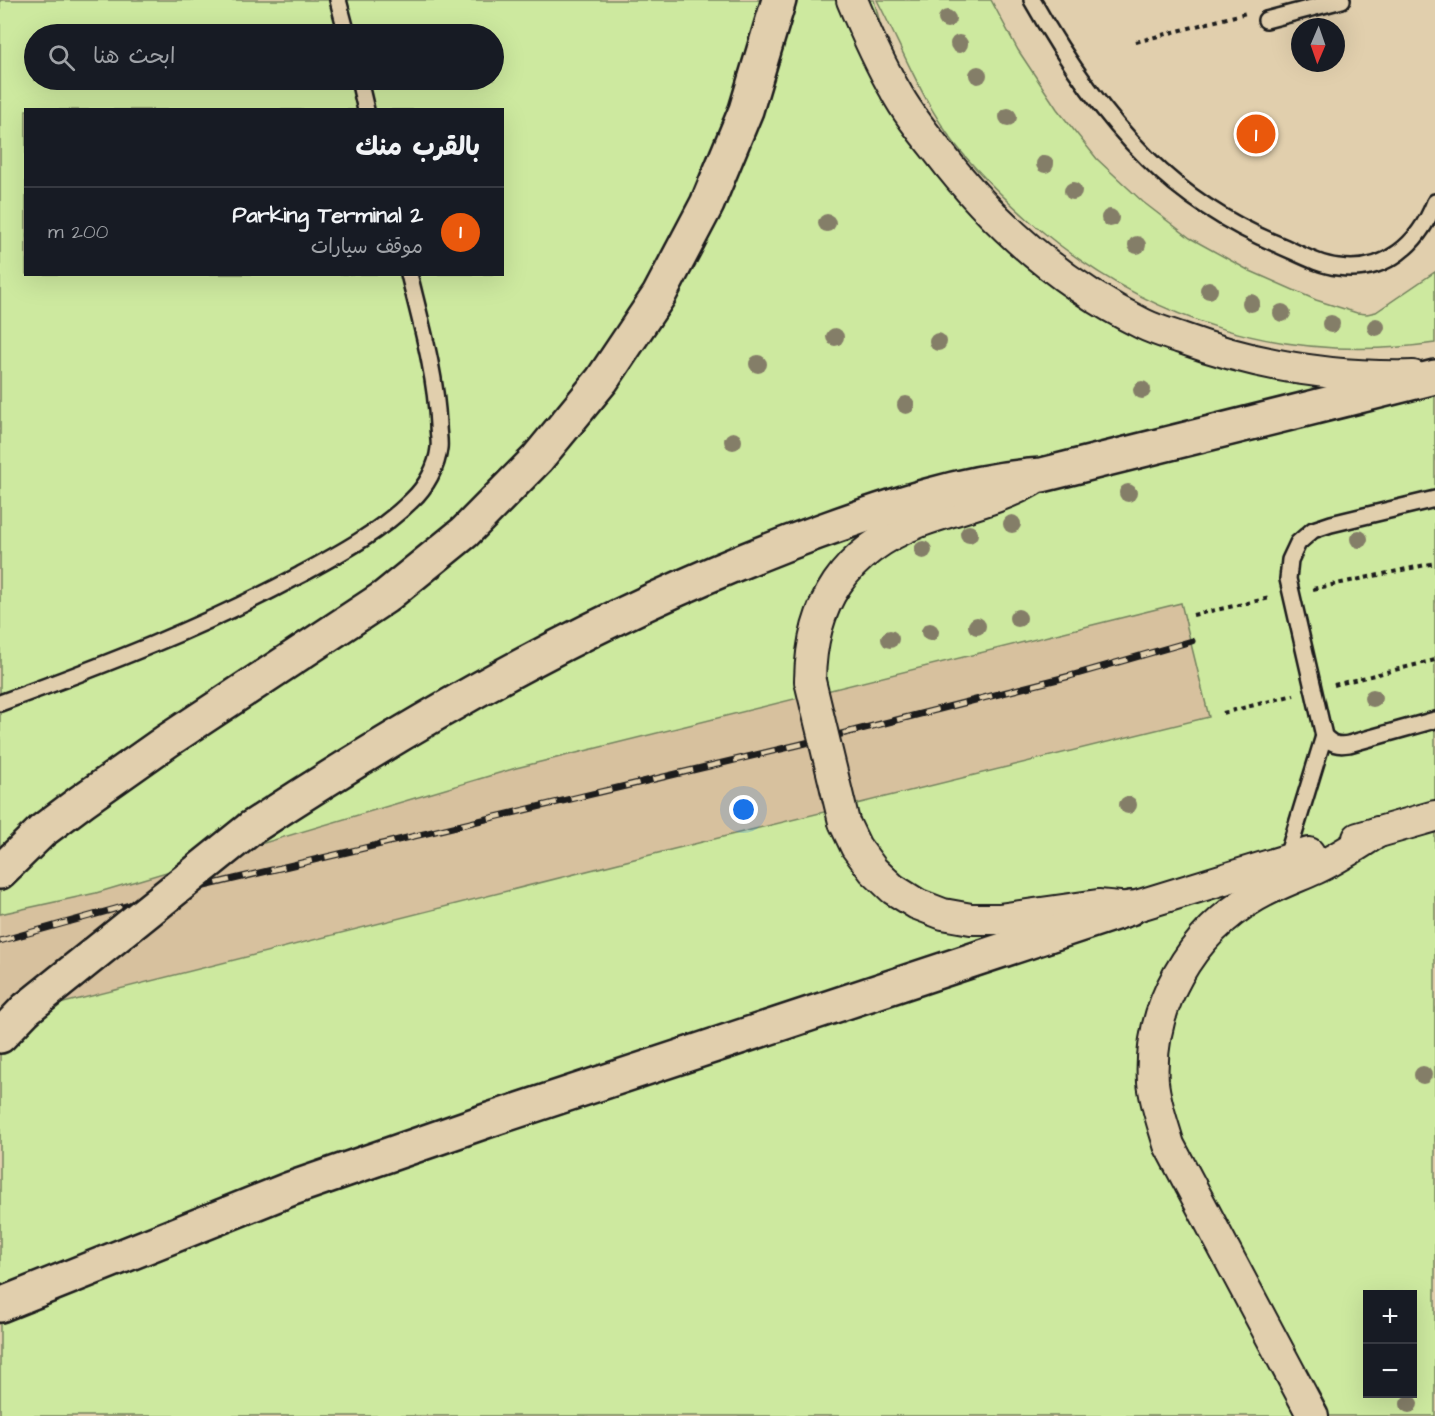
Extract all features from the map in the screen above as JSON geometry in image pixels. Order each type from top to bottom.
[{"type":"main road","points":[[0,872],[42,831],[92,794],[167,741],[385,597],[465,532],[537,459],[602,380],[659,295],[702,214],[746,110],[779,0]]},
{"type":"main road","points":[[0,1036],[26,1009],[251,828],[318,783],[456,701],[649,601],[776,547],[907,502],[993,481],[1042,475],[1435,376]]},
{"type":"main road","points":[[0,1305],[300,1185],[509,1113],[1130,908]]},
{"type":"street","points":[[852,0],[869,41],[896,92],[960,181],[1009,232],[1044,263],[1093,297],[1144,325],[1206,347],[1281,366],[1336,374],[1435,376]]},
{"type":"street","points":[[1042,475],[1008,493],[919,522],[872,546],[836,583],[824,606],[815,630],[810,681],[844,822],[856,848],[886,883],[917,904],[943,914],[971,919],[999,919],[1098,905],[1130,908],[1435,816]]},
{"type":"street","points":[[1313,1416],[1169,1145],[1159,1112],[1154,1083],[1156,1038],[1164,1005],[1175,981],[1189,956],[1207,933],[1255,896],[1328,862],[1378,832]]},
{"type":"lane","points":[[338,0],[344,24]]},
{"type":"lane","points":[[1032,0],[1053,37],[1116,125],[1146,157],[1196,201],[1254,235],[1317,262],[1338,267],[1359,268],[1380,263],[1400,254],[1420,232],[1435,202]]},
{"type":"lane","points":[[1266,20],[1342,0]]},
{"type":"lane","points":[[361,90],[366,108]]},
{"type":"lane","points":[[0,703],[99,667],[250,602],[342,553],[386,523],[414,498],[431,474],[439,448],[438,410],[409,276]]},
{"type":"lane","points":[[1435,499],[1312,530],[1298,543],[1290,560],[1288,579],[1324,735],[1331,743],[1340,745],[1435,720]]},
{"type":"lane","points":[[1286,860],[1324,735]]},
{"type":"path","points":[[1136,42],[1253,11]]},
{"type":"shaded area","points":[[1181,603],[1210,718],[674,849],[0,1019],[0,914],[96,893],[516,768]]},
{"type":"green space","points":[[0,0],[874,0],[884,39],[933,137],[1074,287],[1214,353],[1435,370],[1435,1416],[0,1416],[0,1019],[1209,717],[1181,603],[516,768],[96,893],[0,914]]},
{"type":"green space","points":[[877,0],[991,0],[1018,50],[1057,109],[1097,159],[1143,202],[1190,238],[1248,270],[1316,300],[1367,314],[1376,312],[1435,272],[1435,343],[1379,348],[1324,347],[1271,340],[1219,328],[1169,310],[1121,286],[1075,257],[1031,222],[963,154],[932,110]]},
{"type":"railway","points":[[0,941],[158,897],[798,745],[1070,676],[1192,641]]},
{"type":"place","name":"Parking Terminal 2","points":[[1256,134]]}]
